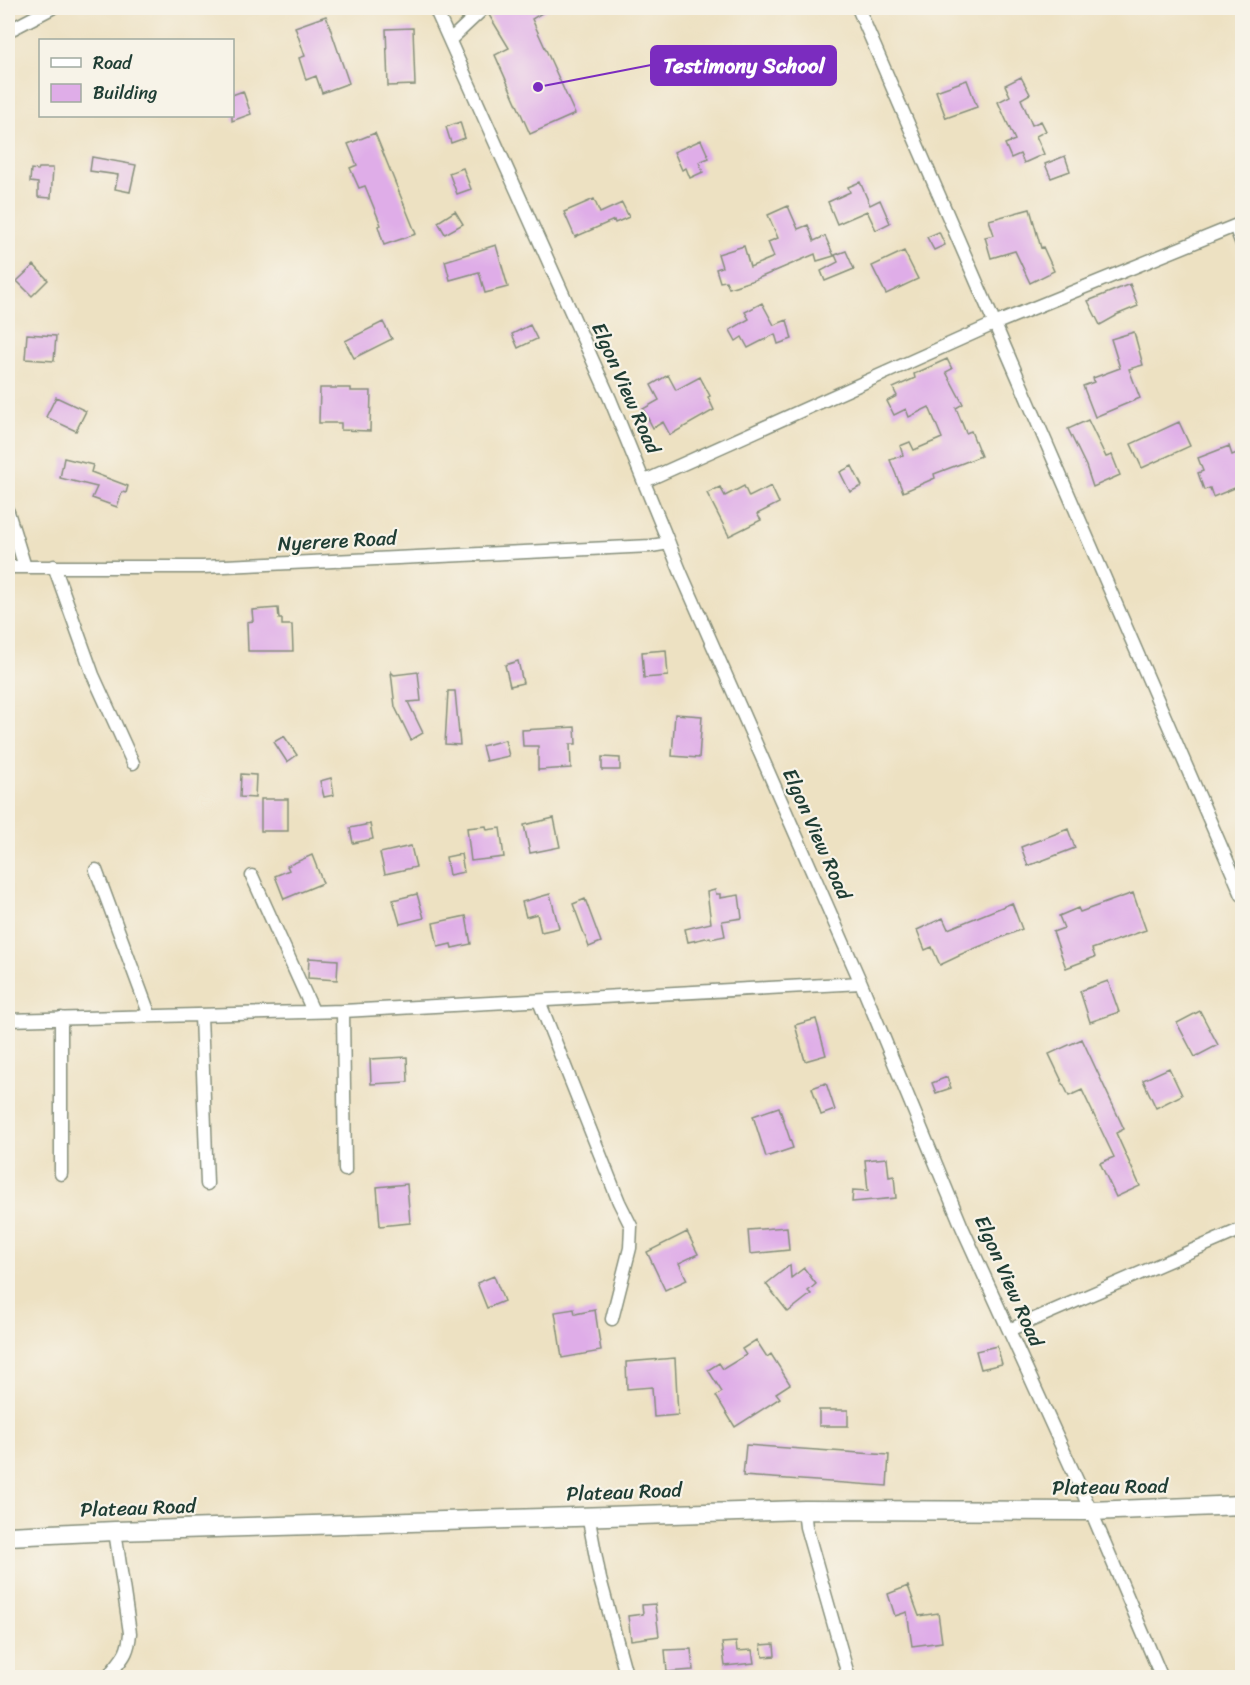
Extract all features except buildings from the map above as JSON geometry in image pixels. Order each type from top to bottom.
[{"type":"street","points":[[8,31],[52,8]]},
{"type":"street","name":"Elgon View Road","points":[[435,8],[645,481],[755,744],[861,983],[962,1227],[1091,1511],[1162,1677]]},
{"type":"street","points":[[450,40],[484,8]]},
{"type":"street","points":[[858,8],[1242,895]]},
{"type":"street","points":[[645,481],[994,324],[1239,224],[1242,244]]},
{"type":"street","points":[[8,512],[24,567]]},
{"type":"street","name":"Nyerere Road","points":[[8,567],[203,567],[592,549],[669,543]]},
{"type":"street","points":[[54,566],[93,675],[133,764]]},
{"type":"street","points":[[96,870],[150,1016]]},
{"type":"street","points":[[252,876],[314,1011]]},
{"type":"street","points":[[8,1020],[343,1011],[861,983]]},
{"type":"street","points":[[539,1002],[619,1202],[631,1226],[630,1248],[612,1319]]},
{"type":"street","points":[[343,1011],[345,1170]]},
{"type":"street","points":[[201,1015],[207,1184]]},
{"type":"street","points":[[61,1018],[61,1174]]},
{"type":"street","points":[[1009,1330],[1242,1229]]},
{"type":"street","name":"Plateau Road","points":[[8,1536],[588,1515],[804,1510],[1091,1511],[1242,1505]]},
{"type":"street","points":[[804,1510],[806,1527],[849,1677]]},
{"type":"street","points":[[588,1515],[600,1579],[627,1677]]},
{"type":"street","points":[[107,1677],[129,1648],[130,1633],[115,1531]]},
{"type":"place","name":"Testimony School","points":[[538,87]]}]
